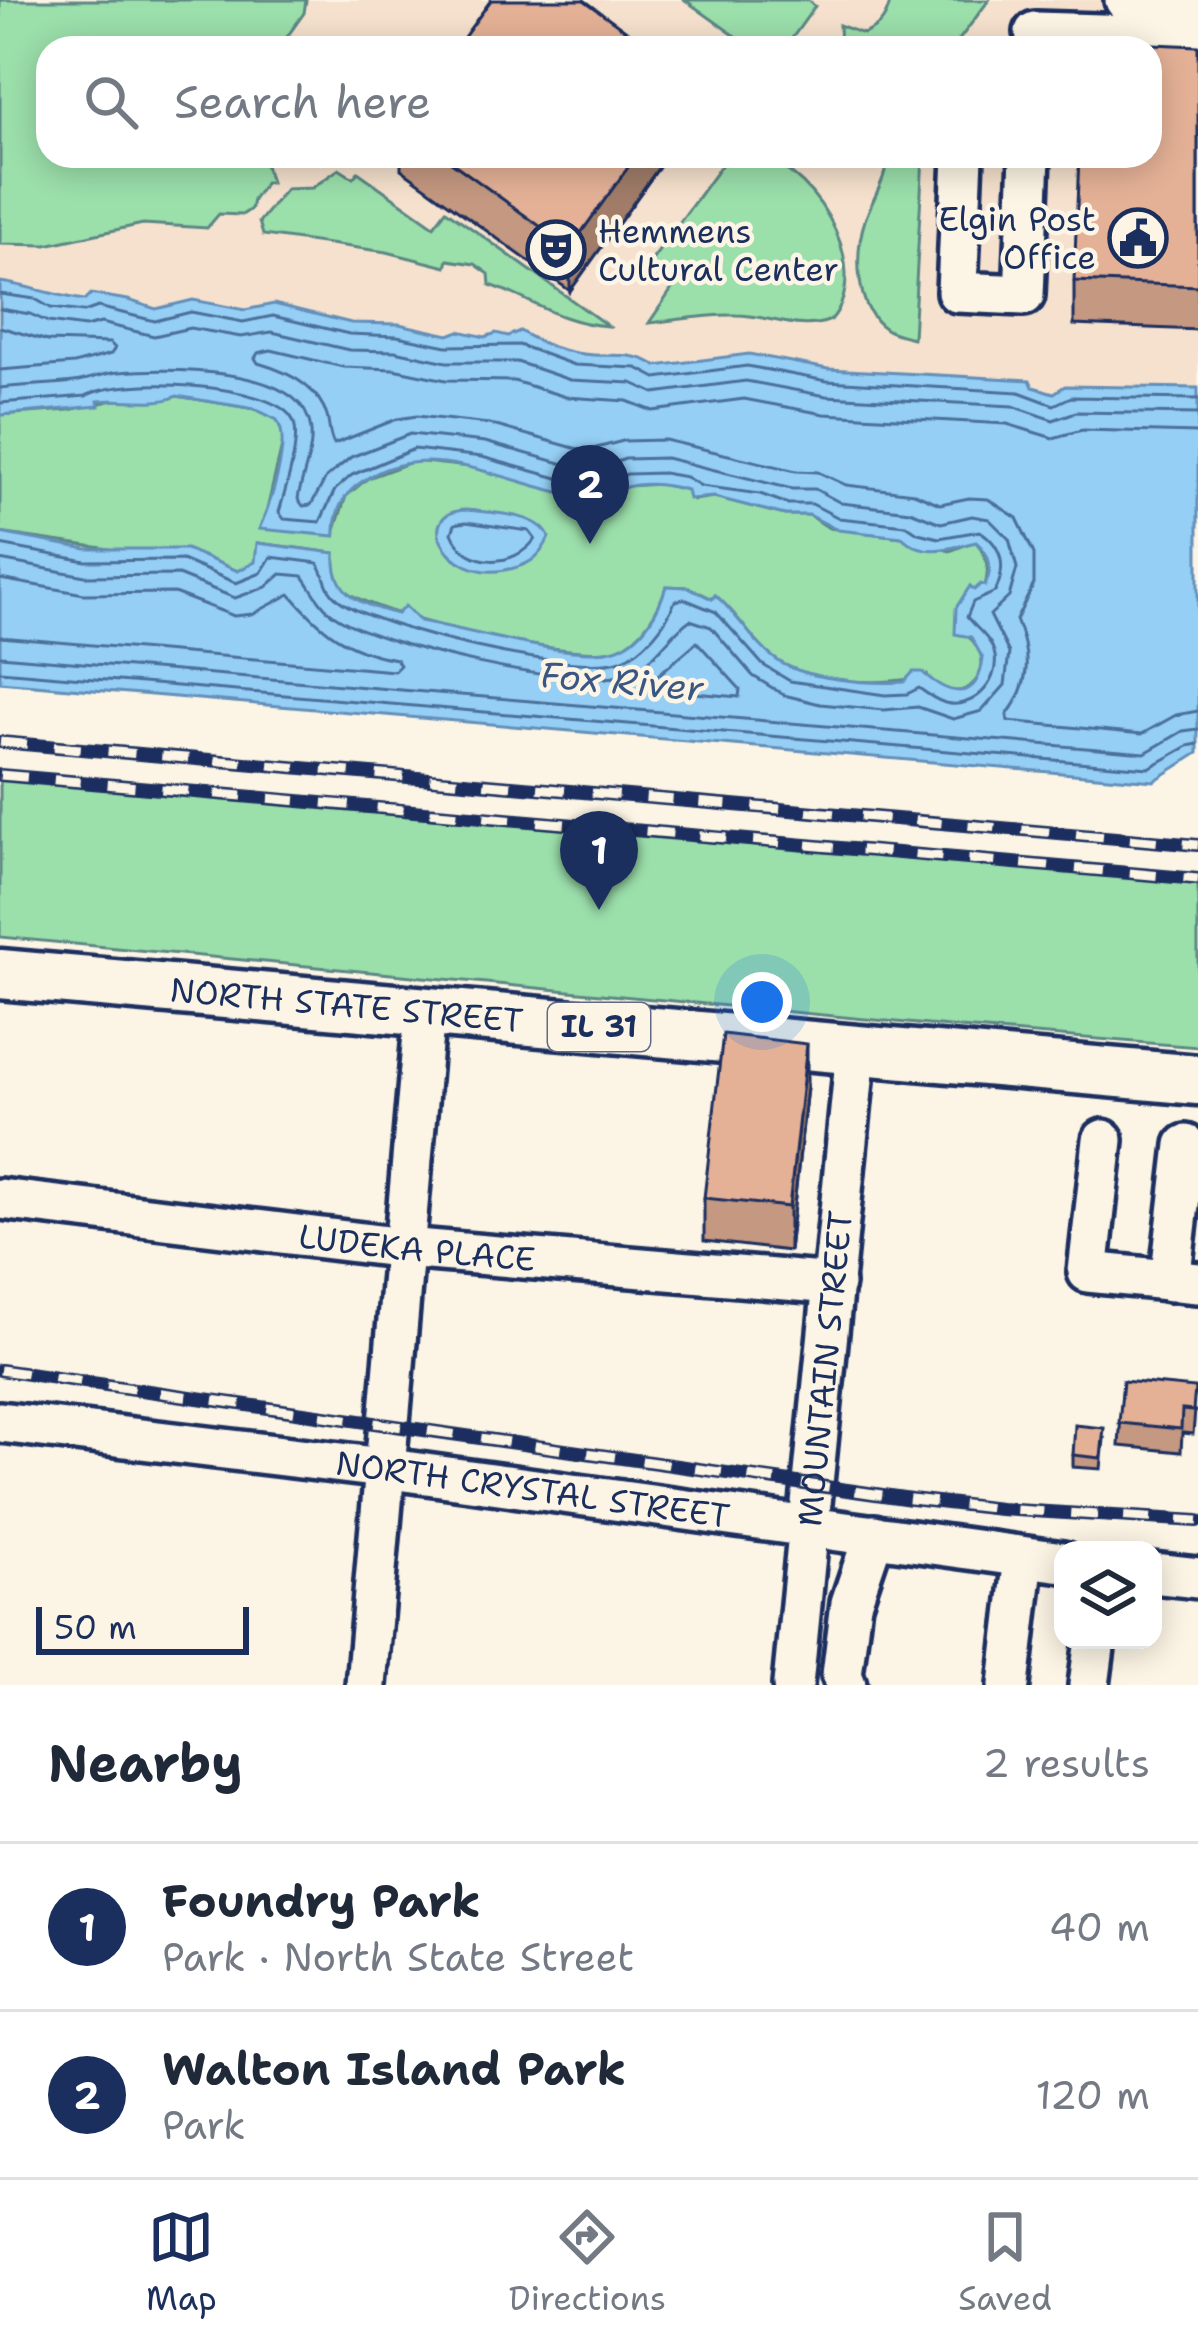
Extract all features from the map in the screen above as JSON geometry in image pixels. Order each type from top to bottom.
[{"type":"main road","name":"NORTH STATE STREET","points":[[0,974],[1198,1080]]},
{"type":"street","points":[[1125,0],[1150,13],[1198,14]]},
{"type":"street","points":[[1035,26],[1198,38]]},
{"type":"street","points":[[962,168],[957,292],[1024,295],[1029,168]]},
{"type":"street","points":[[366,1685],[425,1011]]},
{"type":"street","name":"MOUNTAIN STREET","points":[[793,1685],[856,1051]]},
{"type":"street","points":[[1102,1140],[1088,1272],[1184,1282],[1186,1145]]},
{"type":"street","name":"LUDEKA PLACE","points":[[0,1199],[404,1248],[834,1284]]},
{"type":"street","name":"NORTH CRYSTAL STREET","points":[[0,1422],[383,1468],[1044,1559]]},
{"type":"street","points":[[846,1685],[842,1675],[851,1603],[874,1535]]},
{"type":"street","points":[[1009,1685],[1044,1559]]},
{"type":"street","points":[[1162,1574],[1198,1578]]},
{"type":"street","points":[[1089,1685],[1094,1649]]},
{"type":"shaded area","points":[[0,0],[1198,0],[1198,388],[1065,386],[1054,394],[1033,387],[1029,380],[828,369],[749,354],[656,366],[577,354],[520,331],[508,336],[460,331],[449,335],[399,324],[351,323],[274,304],[245,310],[193,300],[156,309],[128,300],[53,296],[40,288],[0,282]]},
{"type":"green space","points":[[0,0],[306,0],[304,13],[288,36],[36,36],[36,168],[266,168],[271,182],[266,182],[251,209],[242,215],[219,214],[207,228],[143,224],[46,245],[0,244]]},
{"type":"green space","points":[[685,0],[807,0],[815,6],[794,36],[735,36]]},
{"type":"green space","points":[[891,0],[989,0],[962,36],[839,36],[839,25],[863,34],[887,12]]},
{"type":"green space","points":[[719,168],[781,168],[812,194],[829,218],[841,244],[846,272],[843,297],[831,320],[819,324],[725,315],[649,323],[674,286],[647,267]]},
{"type":"green space","points":[[886,168],[922,168],[913,338],[889,331],[876,320],[860,278],[862,233]]},
{"type":"green space","points":[[339,169],[353,178],[358,172],[434,226],[446,210],[608,326],[560,315],[490,285],[489,274],[475,264],[448,260],[446,267],[387,252],[263,235],[259,222],[286,189],[312,188]]},
{"type":"green space","points":[[177,396],[255,409],[277,419],[284,437],[266,514],[335,530],[346,496],[368,478],[414,461],[479,468],[576,496],[660,484],[687,490],[693,500],[714,497],[785,515],[809,515],[829,528],[902,537],[950,551],[975,541],[987,565],[987,577],[961,632],[975,644],[981,670],[966,689],[954,691],[927,675],[870,682],[805,673],[773,658],[716,596],[713,599],[688,587],[666,586],[648,623],[634,638],[617,649],[596,652],[476,634],[360,599],[339,584],[335,553],[258,543],[255,563],[238,571],[0,533],[0,415],[69,410],[123,398]]},
{"type":"green space","points":[[0,776],[1198,883],[1198,1047],[0,937]]},
{"type":"water","name":"Fox River","points":[[0,282],[85,300],[91,294],[128,300],[156,309],[193,300],[245,310],[274,304],[351,323],[399,324],[449,335],[459,331],[508,336],[520,331],[567,351],[631,356],[656,366],[749,354],[828,369],[1030,380],[1033,387],[1054,393],[1065,386],[1198,388],[1198,753],[1154,781],[0,682],[0,533],[87,549],[186,549],[238,571],[255,562],[257,543],[335,553],[344,588],[372,606],[397,614],[405,606],[420,621],[575,651],[598,652],[625,645],[648,624],[666,586],[687,587],[712,599],[715,595],[766,651],[801,671],[890,682],[904,682],[913,672],[922,672],[960,691],[975,683],[983,659],[971,637],[955,634],[956,608],[970,586],[974,590],[985,586],[990,568],[976,542],[929,550],[902,537],[838,530],[809,515],[785,515],[714,497],[689,499],[687,490],[672,487],[639,485],[578,496],[436,462],[381,471],[355,487],[339,509],[335,536],[259,529],[282,443],[277,420],[255,409],[177,396],[0,415]]},
{"type":"water","points":[[466,510],[525,519],[549,537],[537,556],[520,566],[484,571],[467,566],[443,545],[439,533],[441,522],[450,514]]},
{"type":"building","points":[[491,0],[584,0],[634,36],[465,36]]},
{"type":"building","name":"Elgin Post Office","points":[[1162,44],[1198,46],[1198,286],[1074,281],[1079,168],[1162,168]]},
{"type":"building","points":[[460,168],[627,168],[570,248]]},
{"type":"building","points":[[723,1034],[807,1044],[789,1207],[704,1198]]},
{"type":"building","points":[[1123,1381],[1195,1388],[1193,1411],[1182,1410],[1181,1429],[1119,1423]]},
{"type":"building","points":[[1075,1425],[1104,1428],[1101,1458],[1073,1455]]},
{"type":"railway","points":[[0,742],[1198,845]]},
{"type":"railway","points":[[0,775],[1198,879]]},
{"type":"railway","points":[[0,1370],[911,1499],[1198,1521]]},
{"type":"place","name":"Elgin Post Office","points":[[1138,238]]},
{"type":"place","name":"Hemmens Cultural Center","points":[[556,250]]},
{"type":"place","name":"Walton Island Park","points":[[590,544]]},
{"type":"place","name":"Foundry Park","points":[[599,910]]}]
